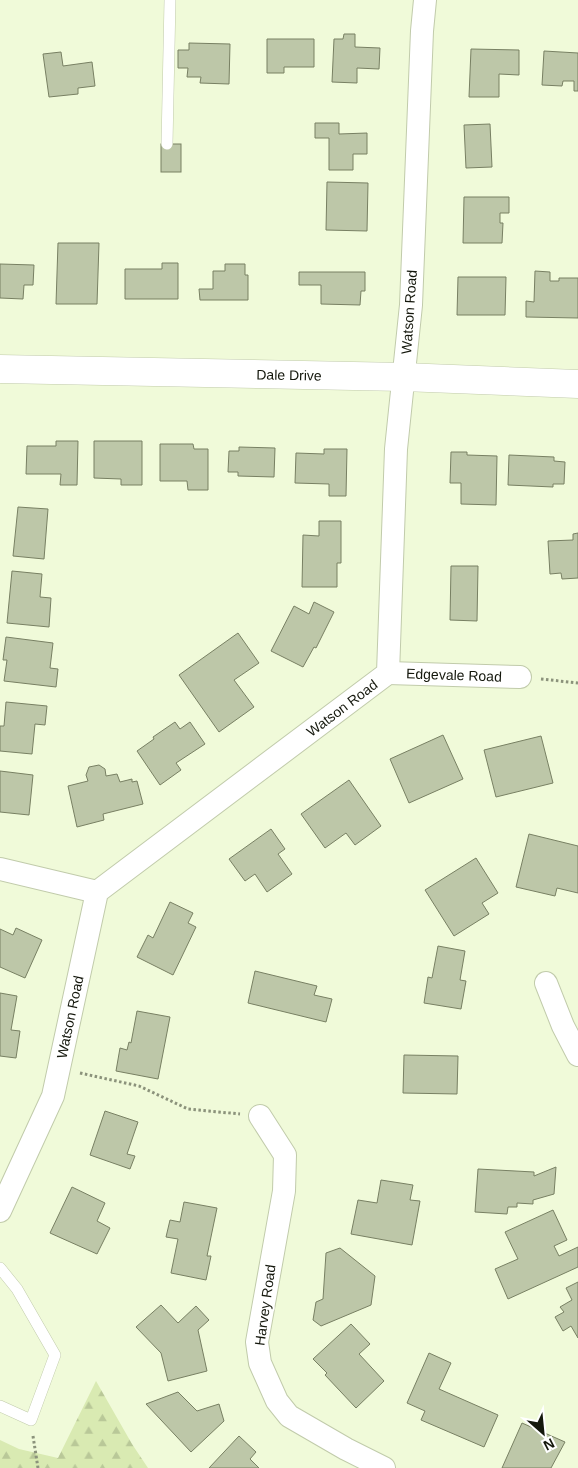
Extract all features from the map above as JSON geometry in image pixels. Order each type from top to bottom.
[{"type":"street","name":"Watson Road","points":[[0,1211],[53,1096],[96,892],[388,673],[396,450],[411,305],[425,0]]},
{"type":"street","name":"Dale Drive","points":[[0,369],[403,377],[578,384]]},
{"type":"street","name":"Edgevale Road","points":[[388,673],[520,677]]},
{"type":"street","points":[[0,869],[96,892]]},
{"type":"street","points":[[546,983],[578,1055]]},
{"type":"street","name":"Harvey Road","points":[[260,1116],[285,1155],[284,1191],[257,1342],[260,1363],[277,1400],[290,1416],[346,1449],[384,1468]]},
{"type":"lane","points":[[167,144],[170,0]]},
{"type":"lane","points":[[0,1268],[17,1288],[55,1355],[31,1420],[0,1406]]},
{"type":"path","points":[[520,677],[578,683]]},
{"type":"path","points":[[59,1066],[92,1076],[139,1086],[188,1109],[260,1116]]},
{"type":"path","points":[[31,1420],[38,1468]]},
{"type":"green space","points":[[96,1381],[148,1468],[0,1468],[0,1440],[19,1449],[58,1458]]},
{"type":"building","points":[[344,34],[355,34],[355,47],[380,48],[379,69],[357,68],[357,83],[332,82],[334,39],[343,39]]},
{"type":"building","points":[[267,39],[314,39],[314,67],[284,67],[284,73],[267,73]]},
{"type":"building","points":[[189,43],[230,44],[229,84],[200,83],[201,77],[187,77],[188,68],[178,68],[178,50],[189,50]]},
{"type":"building","points":[[471,49],[519,50],[519,75],[499,74],[499,97],[469,97]]},
{"type":"building","points":[[544,51],[578,53],[578,91],[574,91],[574,81],[563,81],[562,86],[542,85]]},
{"type":"building","points":[[61,52],[63,66],[92,62],[95,86],[78,88],[78,94],[49,97],[43,54]]},
{"type":"building","points":[[315,123],[339,123],[339,134],[367,133],[367,154],[353,154],[353,170],[329,170],[329,138],[315,138]]},
{"type":"building","points":[[490,124],[492,167],[466,168],[464,125]]},
{"type":"building","points":[[161,144],[181,144],[181,172],[161,172]]},
{"type":"building","points":[[327,182],[368,183],[367,231],[326,230]]},
{"type":"building","points":[[464,197],[509,197],[509,213],[500,213],[500,223],[503,223],[502,243],[463,243]]},
{"type":"building","points":[[58,243],[99,243],[97,304],[56,304]]},
{"type":"building","points":[[162,263],[178,263],[178,299],[125,299],[125,269],[162,269]]},
{"type":"building","points":[[0,264],[34,265],[33,285],[24,285],[23,299],[0,298]]},
{"type":"building","points":[[225,264],[245,264],[245,275],[248,275],[248,300],[200,300],[199,289],[213,289],[213,271],[225,271]]},
{"type":"building","points":[[535,271],[550,272],[550,281],[559,281],[559,278],[578,278],[578,318],[526,317],[526,301],[534,302]]},
{"type":"building","points":[[299,272],[365,272],[365,291],[361,291],[360,305],[321,304],[321,285],[299,285]]},
{"type":"building","points":[[458,277],[506,277],[505,315],[457,315]]},
{"type":"building","points":[[56,441],[78,441],[77,485],[60,485],[61,474],[26,474],[27,446],[56,446]]},
{"type":"building","points":[[94,441],[142,441],[142,485],[121,485],[121,479],[94,478]]},
{"type":"building","points":[[160,444],[193,444],[194,449],[208,449],[208,490],[188,490],[187,481],[160,481]]},
{"type":"building","points":[[239,447],[275,448],[274,477],[238,476],[238,472],[228,472],[229,451],[239,451]]},
{"type":"building","points":[[324,449],[347,449],[346,496],[329,496],[329,484],[295,483],[296,453],[324,454]]},
{"type":"building","points":[[451,452],[467,452],[467,455],[497,456],[496,505],[461,504],[461,483],[450,483]]},
{"type":"building","points":[[509,455],[554,457],[554,461],[565,462],[564,484],[553,484],[553,487],[508,485]]},
{"type":"building","points":[[18,507],[48,509],[44,559],[13,556]]},
{"type":"building","points":[[319,521],[341,521],[341,563],[337,563],[337,587],[302,587],[303,535],[319,536]]},
{"type":"building","points":[[578,533],[578,578],[562,579],[561,573],[550,574],[548,541],[573,540],[573,534]]},
{"type":"building","points":[[451,566],[478,566],[477,621],[450,620]]},
{"type":"building","points":[[12,571],[42,574],[40,597],[51,598],[49,627],[7,623]]},
{"type":"building","points":[[314,602],[334,612],[316,648],[314,647],[303,667],[271,651],[294,606],[309,614]]},
{"type":"building","points":[[238,633],[259,663],[234,680],[254,707],[219,732],[179,675]]},
{"type":"building","points":[[6,637],[53,643],[50,668],[58,669],[56,687],[4,681],[7,660],[3,660]]},
{"type":"building","points":[[6,702],[47,706],[45,725],[35,724],[32,754],[0,751],[0,726],[4,726]]},
{"type":"building","points":[[175,722],[180,729],[190,722],[205,744],[176,763],[181,770],[160,785],[137,751]]},
{"type":"building","points":[[443,735],[463,779],[409,803],[390,759]]},
{"type":"building","points":[[541,736],[553,783],[496,797],[484,750]]},
{"type":"building","points":[[99,765],[105,769],[106,776],[117,774],[120,782],[132,779],[132,782],[137,781],[143,804],[103,814],[104,820],[77,827],[68,786],[88,781],[86,775],[89,767]]},
{"type":"building","points":[[0,771],[33,775],[29,815],[0,812]]},
{"type":"building","points":[[349,780],[381,826],[355,845],[346,833],[325,848],[301,814]]},
{"type":"building","points":[[271,829],[285,849],[278,854],[292,874],[267,892],[255,874],[245,881],[229,859]]},
{"type":"building","points":[[529,834],[578,846],[578,893],[557,888],[555,896],[516,887]]},
{"type":"building","points":[[476,858],[498,893],[482,903],[489,914],[454,936],[425,890]]},
{"type":"building","points":[[170,902],[193,913],[188,923],[196,927],[173,975],[137,957],[148,935],[153,938]]},
{"type":"building","points":[[16,928],[42,940],[25,978],[0,967],[0,929],[13,935]]},
{"type":"building","points":[[438,946],[465,951],[460,980],[466,981],[461,1009],[424,1003],[428,977],[432,978]]},
{"type":"building","points":[[255,971],[317,986],[314,995],[332,999],[326,1022],[248,1003]]},
{"type":"building","points":[[0,993],[17,996],[11,1030],[20,1031],[16,1058],[0,1056]]},
{"type":"building","points":[[137,1011],[170,1017],[158,1079],[116,1071],[120,1048],[127,1050],[129,1042],[131,1043]]},
{"type":"building","points":[[404,1055],[458,1056],[457,1094],[403,1093]]},
{"type":"building","points":[[105,1111],[138,1122],[127,1154],[135,1156],[130,1169],[90,1155]]},
{"type":"building","points":[[556,1167],[554,1194],[533,1200],[533,1204],[517,1203],[517,1207],[508,1207],[507,1214],[475,1212],[478,1169],[534,1172],[534,1176]]},
{"type":"building","points":[[381,1180],[413,1185],[410,1200],[420,1201],[412,1245],[351,1234],[358,1200],[377,1203]]},
{"type":"building","points":[[72,1187],[105,1203],[97,1221],[110,1228],[97,1254],[50,1233]]},
{"type":"building","points":[[184,1202],[217,1208],[207,1256],[211,1256],[206,1280],[171,1273],[178,1239],[166,1237],[170,1220],[180,1222]]},
{"type":"building","points":[[553,1210],[567,1240],[554,1246],[559,1256],[578,1247],[578,1267],[508,1299],[495,1269],[518,1259],[505,1232]]},
{"type":"building","points":[[340,1248],[375,1276],[371,1305],[321,1326],[313,1320],[316,1302],[323,1299],[326,1253]]},
{"type":"building","points":[[578,1282],[578,1338],[571,1326],[563,1331],[555,1317],[564,1312],[560,1307],[572,1300],[566,1288]]},
{"type":"building","points":[[161,1305],[178,1323],[196,1306],[209,1320],[198,1330],[207,1371],[168,1381],[161,1353],[136,1327]]},
{"type":"building","points":[[351,1324],[370,1344],[359,1354],[384,1381],[356,1408],[325,1375],[327,1373],[313,1359]]},
{"type":"building","points":[[429,1353],[451,1363],[439,1389],[498,1415],[484,1447],[421,1420],[425,1411],[407,1403]]},
{"type":"building","points":[[178,1392],[197,1411],[219,1404],[224,1421],[191,1452],[146,1404]]},
{"type":"building","points":[[522,1423],[565,1442],[551,1468],[502,1468]]},
{"type":"building","points":[[239,1436],[256,1452],[250,1459],[259,1468],[209,1468]]}]
